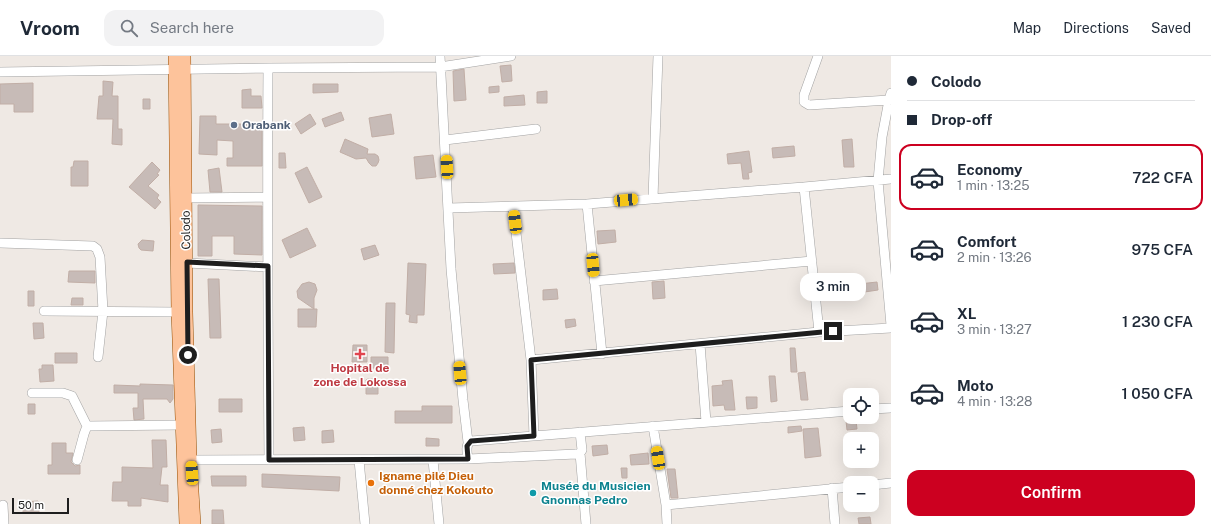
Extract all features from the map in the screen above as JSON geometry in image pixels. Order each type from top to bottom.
[{"type":"main road","name":"Colodo","points":[[174,56],[180,69],[186,198],[191,460],[196,524]]},
{"type":"main road","name":"Colodo","points":[[185,56],[180,69],[177,312],[185,524]]},
{"type":"street","points":[[440,56],[451,269],[468,442],[468,459]]},
{"type":"street","points":[[0,72],[440,67],[511,56]]},
{"type":"street","points":[[652,198],[658,56]]},
{"type":"street","points":[[531,360],[891,326],[878,181],[882,137],[890,97],[809,105],[804,102],[804,95],[818,56]]},
{"type":"street","points":[[268,68],[267,197],[269,460]]},
{"type":"street","points":[[445,140],[536,129]]},
{"type":"street","points":[[449,208],[587,204],[652,198],[804,188],[891,179]]},
{"type":"street","points":[[804,188],[819,332]]},
{"type":"street","points":[[186,198],[267,197]]},
{"type":"street","points":[[587,204],[602,354]]},
{"type":"street","points":[[513,207],[531,360],[534,436]]},
{"type":"street","points":[[0,243],[92,246],[97,249],[100,257],[103,311],[98,357]]},
{"type":"street","points":[[594,281],[812,261]]},
{"type":"street","points":[[187,262],[268,266]]},
{"type":"street","points":[[44,311],[177,312]]},
{"type":"street","points":[[700,344],[706,422]]},
{"type":"street","points":[[32,393],[64,393],[72,396],[87,426],[77,460]]},
{"type":"street","points":[[879,409],[891,408]]},
{"type":"street","points":[[468,442],[843,412]]},
{"type":"street","points":[[87,426],[181,425]]},
{"type":"street","points":[[653,426],[666,505],[667,524]]},
{"type":"street","points":[[580,432],[582,450],[580,452],[586,524]]},
{"type":"street","points":[[191,460],[433,460],[580,452]]},
{"type":"street","points":[[359,460],[365,524]]},
{"type":"street","points":[[433,460],[439,524]]},
{"type":"street","points":[[879,484],[891,483]]},
{"type":"street","points":[[666,505],[843,487]]},
{"type":"street","points":[[832,488],[835,524]]},
{"type":"street","points":[[3,505],[4,524]]},
{"type":"building","points":[[511,65],[512,81],[502,82],[500,66]]},
{"type":"building","points":[[464,69],[466,100],[454,101],[453,71]]},
{"type":"building","points":[[103,81],[113,82],[112,96],[118,96],[118,129],[122,129],[122,145],[112,144],[113,119],[97,119],[99,96],[103,96]]},
{"type":"building","points":[[33,83],[33,112],[14,112],[14,104],[0,104],[0,84]]},
{"type":"building","points":[[313,84],[338,84],[338,92],[313,93]]},
{"type":"building","points":[[499,86],[499,92],[489,93],[489,87]]},
{"type":"building","points":[[251,89],[251,96],[261,96],[262,108],[242,108],[242,90]]},
{"type":"building","points":[[547,91],[547,103],[537,103],[537,92]]},
{"type":"building","points":[[524,95],[525,105],[504,106],[504,97]]},
{"type":"building","points":[[143,99],[150,99],[150,109],[143,109]]},
{"type":"building","points":[[341,112],[344,120],[325,127],[322,119]]},
{"type":"building","points":[[310,114],[316,124],[301,134],[295,124]]},
{"type":"building","points":[[391,114],[394,134],[372,137],[369,118]]},
{"type":"building","points":[[200,116],[216,116],[216,124],[262,124],[262,166],[227,166],[227,158],[233,158],[233,141],[217,140],[217,155],[199,154]]},
{"type":"building","points":[[345,139],[368,149],[367,154],[375,154],[378,156],[379,160],[376,166],[372,166],[366,158],[356,159],[340,152]]},
{"type":"building","points":[[852,139],[854,167],[844,167],[842,140]]},
{"type":"building","points":[[794,146],[795,156],[773,158],[772,148]]},
{"type":"building","points":[[749,151],[752,172],[748,173],[749,179],[743,179],[741,163],[728,164],[727,154]]},
{"type":"building","points":[[279,153],[285,153],[286,168],[279,168]]},
{"type":"building","points":[[433,155],[436,177],[416,179],[414,157]]},
{"type":"building","points":[[74,161],[88,161],[88,186],[71,186],[71,167],[73,167]]},
{"type":"building","points":[[152,162],[160,170],[157,174],[159,175],[148,186],[159,195],[157,198],[161,202],[155,209],[129,187]]},
{"type":"building","points":[[307,167],[322,197],[309,203],[295,173]]},
{"type":"building","points":[[219,168],[222,192],[210,192],[208,170]]},
{"type":"building","points":[[198,205],[262,206],[262,255],[234,254],[234,236],[212,236],[212,256],[198,256]]},
{"type":"building","points":[[307,228],[316,246],[290,258],[282,240]]},
{"type":"building","points":[[615,230],[616,242],[598,244],[597,231]]},
{"type":"building","points":[[142,240],[154,241],[153,251],[141,250],[139,248],[138,244]]},
{"type":"building","points":[[375,245],[379,255],[364,260],[361,249]]},
{"type":"building","points":[[408,263],[426,264],[424,315],[417,315],[417,323],[409,322],[410,315],[406,314]]},
{"type":"building","points":[[514,263],[515,273],[494,274],[493,264]]},
{"type":"building","points":[[69,271],[95,271],[95,283],[68,282]]},
{"type":"building","points":[[208,279],[219,279],[221,338],[210,338]]},
{"type":"building","points":[[664,281],[665,298],[653,299],[652,282]]},
{"type":"building","points":[[309,282],[315,284],[317,290],[314,298],[314,309],[298,298],[297,291],[302,284]]},
{"type":"building","points":[[877,282],[878,290],[851,294],[850,285]]},
{"type":"building","points":[[557,289],[558,299],[543,300],[543,290]]},
{"type":"building","points":[[28,291],[34,291],[34,306],[28,306]]},
{"type":"building","points":[[72,298],[83,298],[83,305],[71,305]]},
{"type":"building","points":[[386,303],[395,303],[394,353],[385,352]]},
{"type":"building","points":[[298,309],[317,309],[316,327],[298,327]]},
{"type":"building","points":[[575,319],[576,326],[566,328],[565,320]]},
{"type":"building","points":[[33,323],[43,323],[44,338],[34,339]]},
{"type":"building","name":"Hopital de zone de Lokossa","points":[[353,345],[367,345],[367,362],[352,362]]},
{"type":"building","points":[[790,348],[795,348],[797,372],[791,372]]},
{"type":"building","points":[[55,353],[77,353],[77,363],[55,363]]},
{"type":"building","points":[[371,357],[388,357],[388,368],[371,368]]},
{"type":"building","points":[[42,365],[53,365],[54,381],[40,382],[39,369],[42,369]]},
{"type":"building","points":[[805,372],[808,400],[801,400],[798,373]]},
{"type":"building","points":[[769,376],[775,376],[777,401],[771,402]]},
{"type":"building","points":[[378,379],[378,394],[366,394],[366,380]]},
{"type":"building","points":[[732,380],[735,410],[725,410],[724,405],[713,406],[712,386],[723,385],[722,381]]},
{"type":"building","points":[[140,384],[173,385],[173,399],[170,403],[167,399],[143,399],[144,419],[134,420],[133,408],[138,408],[138,393],[114,393],[114,385],[140,386]]},
{"type":"building","points":[[746,397],[757,397],[757,408],[747,409]]},
{"type":"building","points":[[219,399],[242,399],[242,412],[219,412]]},
{"type":"building","points":[[28,404],[35,404],[35,414],[28,414]]},
{"type":"building","points":[[422,406],[452,406],[452,423],[395,423],[395,411],[422,411]]},
{"type":"building","points":[[846,424],[856,424],[857,429],[847,430]]},
{"type":"building","points":[[801,426],[802,431],[788,433],[788,427]]},
{"type":"building","points":[[304,427],[305,440],[294,441],[293,428]]},
{"type":"building","points":[[818,428],[821,456],[805,458],[803,429]]},
{"type":"building","points":[[221,429],[222,442],[212,443],[211,430]]},
{"type":"building","points":[[333,430],[334,442],[322,443],[322,431]]},
{"type":"building","points":[[426,438],[439,439],[439,446],[426,446]]},
{"type":"building","points":[[152,440],[166,440],[167,467],[162,467],[160,485],[168,485],[168,502],[141,498],[141,506],[128,506],[128,501],[112,501],[113,482],[122,482],[122,467],[153,468]]},
{"type":"building","points":[[52,443],[66,443],[66,453],[73,453],[71,462],[75,466],[80,465],[80,474],[48,474],[48,465],[52,465]]},
{"type":"building","points":[[607,445],[608,454],[593,456],[592,446]]},
{"type":"building","points":[[648,453],[649,464],[631,465],[630,455]]},
{"type":"building","points":[[621,468],[627,468],[627,478],[622,478]]},
{"type":"building","points":[[667,469],[675,469],[678,498],[671,498]]},
{"type":"building","points":[[262,474],[340,477],[339,491],[262,487]]},
{"type":"building","points":[[211,476],[246,476],[246,486],[212,486]]},
{"type":"building","points":[[38,501],[39,512],[23,512],[23,502]]},
{"type":"building","points":[[212,510],[223,510],[224,524],[212,524]]},
{"type":"building","points":[[870,517],[871,524],[859,524],[858,518]]},
{"type":"place","name":"Orabank","points":[[234,125]]},
{"type":"place","name":"Hopital de zone de Lokossa","points":[[360,354]]},
{"type":"place","name":"Igname pilé Dieu donné chez Kokouto","points":[[371,483]]},
{"type":"place","name":"Musée du Musicien Gnonnas Pedro","points":[[533,493]]},
{"type":"route","points":[[188,355],[187,262],[268,266],[269,460],[468,459],[468,442],[534,436],[531,360],[833,331]]}]
